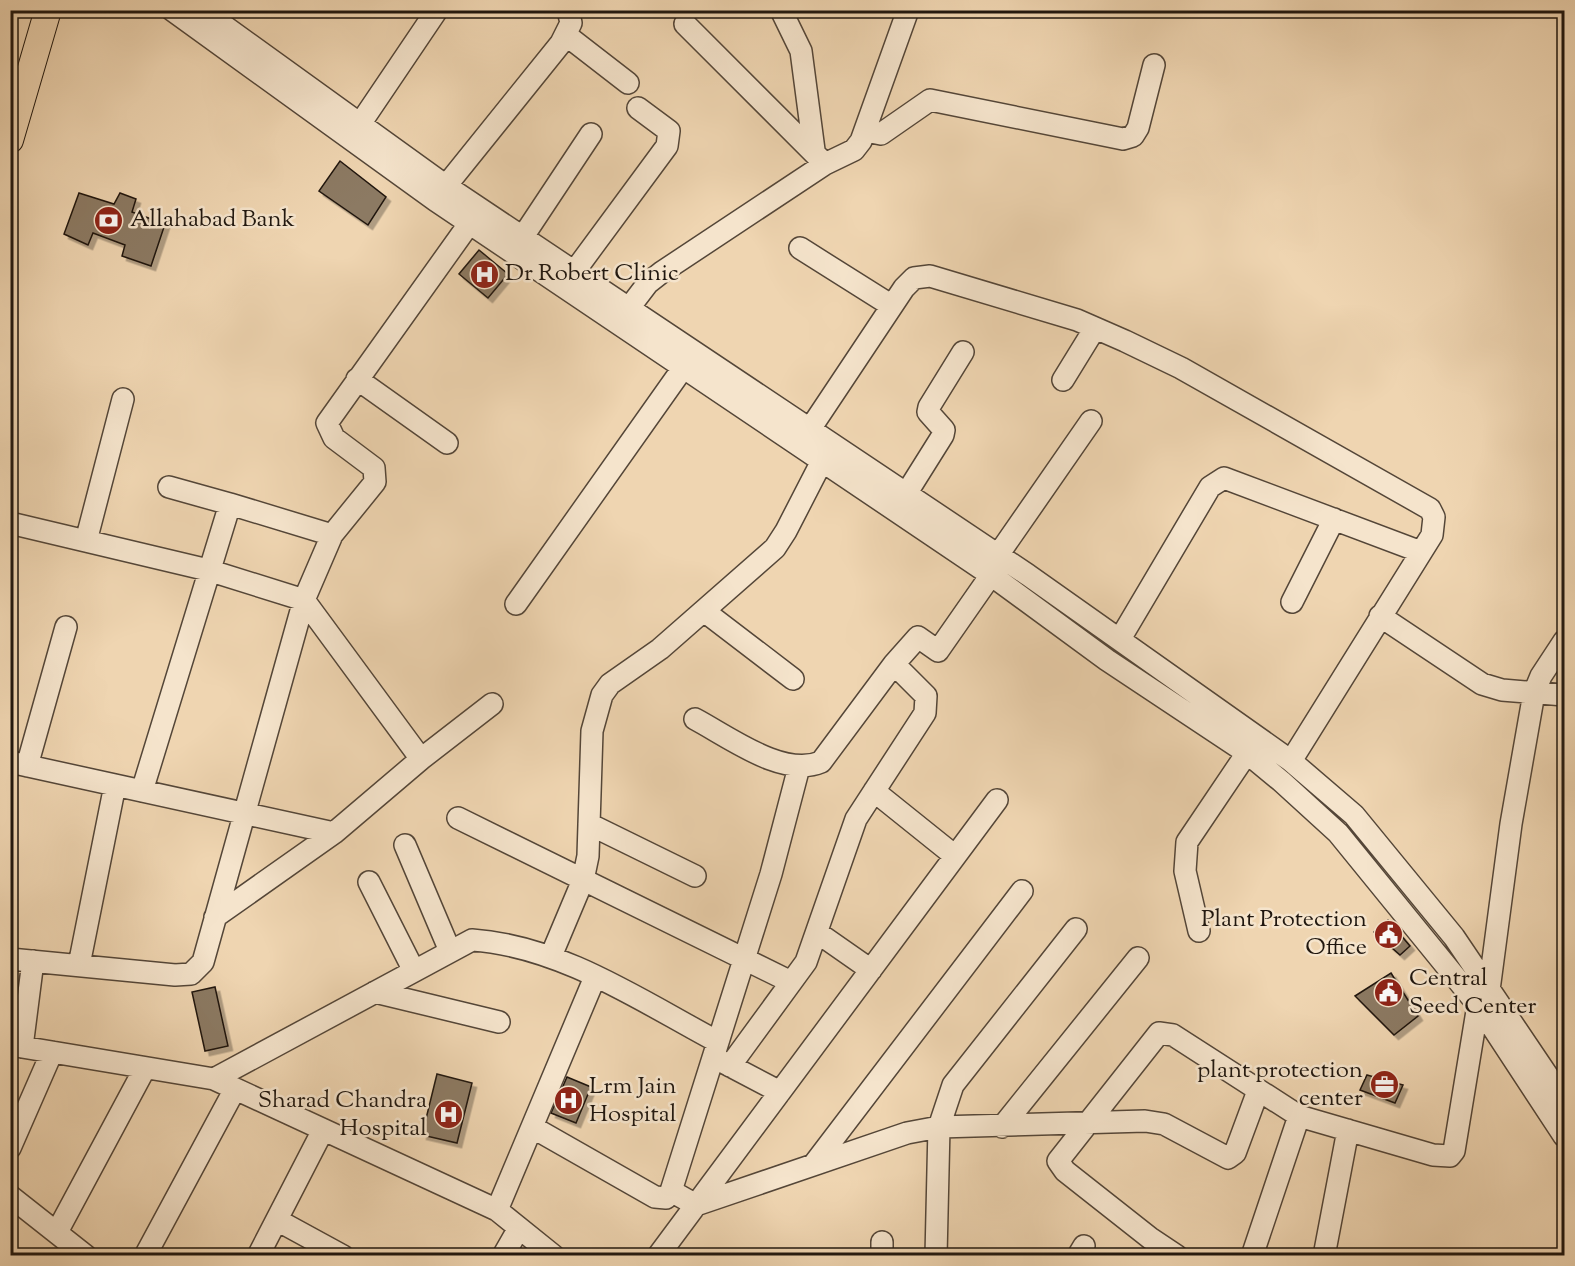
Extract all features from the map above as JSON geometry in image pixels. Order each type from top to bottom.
[{"type":"main road","points":[[10,140],[48,10]]},
{"type":"street","points":[[172,10],[440,193],[522,238],[573,272],[682,368],[906,494],[995,565],[1015,592],[1149,688],[1247,753],[1313,807],[1338,833],[1484,998],[1564,1100]]},
{"type":"street","points":[[202,10],[360,124],[440,193],[469,224],[622,316],[804,438],[822,461],[995,565],[1028,575],[1163,668],[1291,761],[1354,816],[1454,937],[1484,998],[1564,1136]]},
{"type":"street","points":[[360,124],[436,10]]},
{"type":"street","points":[[440,193],[566,35],[571,23],[568,10]]},
{"type":"street","points":[[781,10],[801,51],[820,157]]},
{"type":"street","points":[[622,316],[648,283],[820,157],[854,150],[866,131],[908,10]]},
{"type":"street","points":[[685,24],[820,157]]},
{"type":"street","points":[[566,35],[628,83]]},
{"type":"street","points":[[866,131],[881,134],[930,100],[1123,139],[1133,136],[1138,128],[1154,65]]},
{"type":"street","points":[[573,272],[668,146],[669,130],[638,108]]},
{"type":"street","points":[[522,238],[591,134]]},
{"type":"street","points":[[10,959],[191,974],[203,962],[304,600],[332,535],[375,483],[377,476],[374,468],[334,438],[327,423],[469,224]]},
{"type":"street","points":[[800,248],[892,306]]},
{"type":"street","points":[[804,438],[892,306],[914,278],[930,276],[1077,320],[1095,328],[1180,368],[1430,509],[1435,525],[1421,552],[1291,761]]},
{"type":"street","points":[[1063,380],[1095,328]]},
{"type":"street","points":[[906,494],[942,439],[944,430],[928,412],[929,407],[963,352]]},
{"type":"street","points":[[516,604],[682,368]]},
{"type":"street","points":[[357,379],[447,443]]},
{"type":"street","points":[[86,541],[123,399]]},
{"type":"street","points":[[695,718],[780,764],[809,767],[821,762],[894,664],[918,637],[938,651],[1091,421]]},
{"type":"street","points":[[551,956],[583,880],[588,856],[592,731],[602,695],[610,684],[660,649],[775,548],[822,461]]},
{"type":"street","points":[[1120,639],[1216,480],[1224,478],[1235,480],[1421,552]]},
{"type":"street","points":[[169,487],[332,535]]},
{"type":"street","points":[[142,791],[230,504]]},
{"type":"street","points":[[1292,602],[1334,519]]},
{"type":"street","points":[[10,523],[208,570],[304,600],[421,759]]},
{"type":"street","points":[[1015,592],[1028,575]]},
{"type":"street","points":[[704,611],[793,679]]},
{"type":"street","points":[[1380,616],[1482,684],[1502,690],[1564,695]]},
{"type":"street","points":[[66,627],[19,764],[334,833]]},
{"type":"street","points":[[1177,1256],[1130,1223],[1060,1166],[1060,1156],[1089,1123],[1159,1033],[1173,1035],[1299,1116],[1433,1155],[1450,1156],[1454,1151],[1484,998],[1534,693],[1541,675],[1564,641]]},
{"type":"street","points":[[721,1055],[791,982],[806,962],[856,819],[925,713],[928,704],[926,696],[894,664]]},
{"type":"street","points":[[1149,688],[1163,668]]},
{"type":"street","points":[[215,917],[334,833],[421,759],[492,704]]},
{"type":"street","points":[[1199,931],[1185,871],[1187,842],[1247,753]]},
{"type":"street","points":[[532,1127],[655,1197],[666,1198],[671,1191],[721,1055],[799,767]]},
{"type":"street","points":[[79,965],[115,785]]},
{"type":"street","points":[[874,791],[956,856]]},
{"type":"street","points":[[658,1256],[997,800]]},
{"type":"street","points":[[458,819],[791,982]]},
{"type":"street","points":[[589,824],[695,876]]},
{"type":"street","points":[[405,845],[450,951]]},
{"type":"street","points":[[369,882],[414,971]]},
{"type":"street","points":[[814,1164],[1022,891]]},
{"type":"street","points":[[936,1256],[939,1127],[954,1086],[1076,929]]},
{"type":"street","points":[[818,933],[871,970]]},
{"type":"street","points":[[213,1079],[472,940],[502,942],[551,956],[595,976],[780,1092]]},
{"type":"street","points":[[1002,1127],[1138,958]]},
{"type":"street","points":[[33,961],[16,1046],[213,1079],[497,1210],[554,1256]]},
{"type":"street","points":[[497,1210],[595,976]]},
{"type":"street","points":[[375,992],[499,1022]]},
{"type":"street","points":[[10,1148],[52,1052]]},
{"type":"street","points":[[57,1232],[145,1068]]},
{"type":"street","points":[[145,1256],[235,1089]]},
{"type":"street","points":[[671,1191],[696,1204],[907,1132],[939,1127],[1002,1127],[1144,1121],[1164,1124],[1228,1158],[1235,1153],[1258,1091]]},
{"type":"street","points":[[1252,1256],[1299,1116]]},
{"type":"street","points":[[258,1256],[323,1130]]},
{"type":"street","points":[[1324,1256],[1348,1130]]},
{"type":"street","points":[[10,1196],[86,1256]]},
{"type":"street","points":[[277,1220],[343,1256]]},
{"type":"street","points":[[503,1256],[519,1228]]},
{"type":"building","points":[[340,161],[386,197],[368,225],[319,191]]},
{"type":"building","points":[[79,193],[114,204],[120,193],[136,199],[132,212],[165,224],[151,266],[122,256],[125,245],[93,233],[88,245],[64,234]]},
{"type":"building","points":[[479,250],[508,274],[488,298],[459,274]]},
{"type":"building","points":[[1388,920],[1410,946],[1400,955],[1374,932]]},
{"type":"building","points":[[1391,973],[1418,1016],[1394,1035],[1355,996]]},
{"type":"building","points":[[215,987],[228,1046],[205,1051],[192,992]]},
{"type":"building","points":[[437,1074],[472,1083],[457,1143],[422,1135]]},
{"type":"building","points":[[1367,1075],[1403,1085],[1395,1103],[1360,1090]]},
{"type":"building","points":[[567,1077],[591,1087],[576,1123],[551,1113]]},
{"type":"place","name":"Allahabad Bank","points":[[109,220]]},
{"type":"place","name":"Dr Robert Clinic","points":[[484,274]]},
{"type":"place","name":"Plant Protection Office","points":[[1388,934]]},
{"type":"place","name":"Central Seed Center","points":[[1388,993]]},
{"type":"place","name":"plant protection center","points":[[1384,1085]]},
{"type":"place","name":"Lrm Jain Hospital","points":[[568,1101]]},
{"type":"place","name":"Sharad Chandra Hospital","points":[[448,1115]]}]
